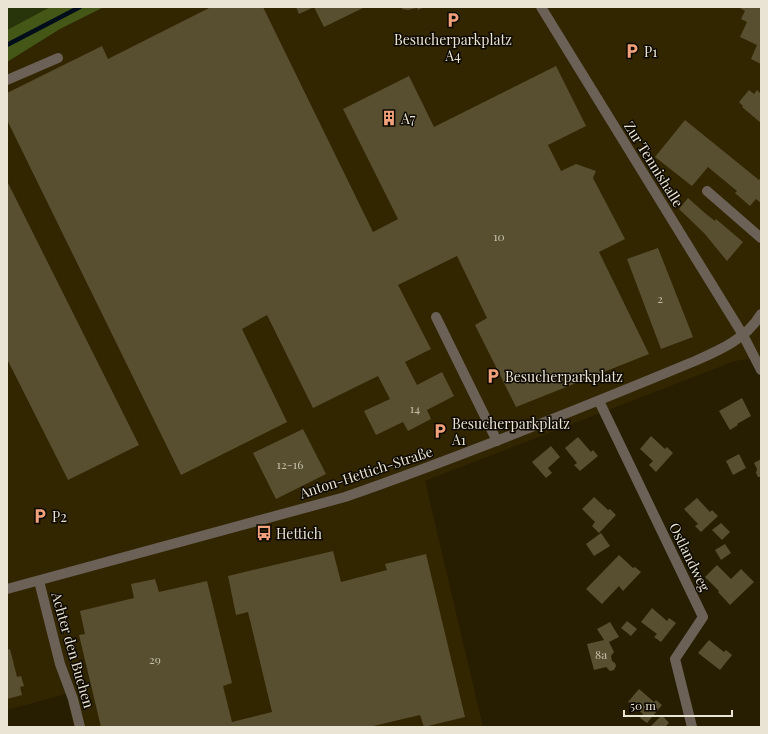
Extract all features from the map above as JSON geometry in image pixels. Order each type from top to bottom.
[{"type":"street","name":"Zur Tennishalle","points":[[541,7],[743,336],[761,370]]},
{"type":"street","points":[[7,80],[58,58]]},
{"type":"street","points":[[707,191],[761,238]]},
{"type":"street","name":"Anton-Hettich-Straße","points":[[7,589],[344,496],[497,441],[721,350],[743,336],[758,320],[761,314]]},
{"type":"street","points":[[436,317],[497,441]]},
{"type":"street","name":"Ostlandweg","points":[[599,400],[703,617],[675,659],[692,727]]},
{"type":"street","name":"Achter den Buchen","points":[[39,580],[60,664],[74,699],[80,727]]},
{"type":"shaded area","points":[[104,7],[761,7],[761,357],[735,361],[425,481],[483,727],[74,727],[66,694],[7,710],[7,62],[60,29]]},
{"type":"green space","points":[[7,7],[50,7],[7,30]]},
{"type":"green space","points":[[50,7],[104,7],[60,29],[7,62],[7,30]]},
{"type":"building","points":[[211,7],[263,7],[373,232],[398,219],[343,109],[409,76],[434,127],[556,66],[586,126],[548,145],[561,171],[576,164],[596,171],[593,178],[625,239],[599,252],[649,354],[516,407],[475,325],[487,318],[457,256],[398,285],[431,349],[405,362],[417,385],[442,372],[454,396],[427,410],[431,419],[408,431],[403,422],[376,435],[364,411],[390,399],[378,376],[313,408],[267,315],[242,329],[287,422],[181,475],[7,120],[7,93],[102,46],[108,59]]},
{"type":"building","points":[[296,7],[314,7],[299,14]]},
{"type":"building","points":[[314,7],[365,7],[324,27]]},
{"type":"building","points":[[403,7],[424,7],[418,10],[417,8],[408,10],[402,9]]},
{"type":"building","points":[[761,7],[761,64],[751,59],[757,45],[740,37],[747,22],[741,19],[745,11],[740,8]]},
{"type":"building","points":[[749,90],[754,94],[757,90],[761,94],[761,123],[742,107],[743,106],[739,102]]},
{"type":"building","points":[[685,120],[759,180],[761,177],[761,203],[756,199],[750,206],[735,193],[737,191],[708,167],[692,186],[655,157]]},
{"type":"building","points":[[7,181],[139,445],[68,480],[7,359]]},
{"type":"building","points":[[688,198],[706,214],[715,221],[716,219],[743,242],[727,261],[704,233],[679,209]]},
{"type":"building","points":[[658,248],[693,337],[661,349],[627,259]]},
{"type":"building","points":[[742,398],[751,416],[730,430],[719,411]]},
{"type":"building","points":[[303,429],[326,474],[276,499],[253,453]]},
{"type":"building","points":[[651,436],[665,449],[667,447],[673,453],[656,472],[649,465],[653,461],[640,449]]},
{"type":"building","points":[[578,437],[591,452],[593,450],[598,456],[580,471],[574,465],[577,463],[565,448]]},
{"type":"building","points":[[551,446],[560,457],[548,468],[552,473],[546,478],[532,462]]},
{"type":"building","points":[[739,454],[746,468],[733,475],[726,461]]},
{"type":"building","points":[[761,459],[761,477],[758,477],[756,473],[757,469],[754,463]]},
{"type":"building","points":[[594,497],[616,515],[599,533],[592,526],[595,522],[582,509]]},
{"type":"building","points":[[697,498],[710,512],[712,510],[718,516],[701,532],[695,526],[698,524],[684,509]]},
{"type":"building","points":[[721,523],[730,532],[722,540],[712,530]]},
{"type":"building","points":[[601,533],[610,546],[594,556],[586,544]]},
{"type":"building","points":[[725,544],[731,553],[721,560],[715,550]]},
{"type":"building","points":[[333,551],[341,582],[387,570],[385,564],[426,554],[465,717],[424,727],[420,715],[369,727],[101,727],[79,635],[85,634],[80,611],[134,598],[131,584],[155,579],[159,592],[207,581],[232,683],[223,686],[232,722],[272,712],[248,612],[236,615],[228,576]]},
{"type":"building","points":[[619,555],[633,568],[635,567],[641,572],[623,591],[619,586],[602,604],[586,589]]},
{"type":"building","points":[[717,565],[731,579],[741,569],[754,582],[730,605],[705,577]]},
{"type":"building","points":[[652,608],[667,621],[669,618],[676,623],[661,642],[654,637],[657,634],[641,622]]},
{"type":"building","points":[[627,621],[637,629],[631,636],[621,628]]},
{"type":"building","points":[[610,622],[619,637],[609,642],[614,652],[611,656],[612,661],[616,666],[614,670],[610,671],[606,667],[594,670],[587,644],[604,640],[597,629]]},
{"type":"building","points":[[709,640],[724,652],[726,650],[732,655],[720,670],[698,653]]},
{"type":"building","points":[[10,649],[17,677],[21,676],[24,686],[20,687],[22,695],[7,699],[7,650]]},
{"type":"building","points":[[639,689],[654,702],[656,700],[662,705],[647,723],[640,718],[643,714],[628,702]]},
{"type":"building","points":[[662,715],[669,723],[665,727],[650,727]]},
{"type":"waterway","points":[[7,45],[80,7]]},
{"type":"place","name":"Besucherparkplatz A4","points":[[453,20]]},
{"type":"place","name":"P1","points":[[632,51]]},
{"type":"place","name":"A7","points":[[389,118]]},
{"type":"place","name":"Besucherparkplatz","points":[[493,376]]},
{"type":"place","name":"Besucherparkplatz A1","points":[[440,431]]},
{"type":"place","name":"P2","points":[[40,516]]},
{"type":"place","name":"Hettich","points":[[264,533]]}]
